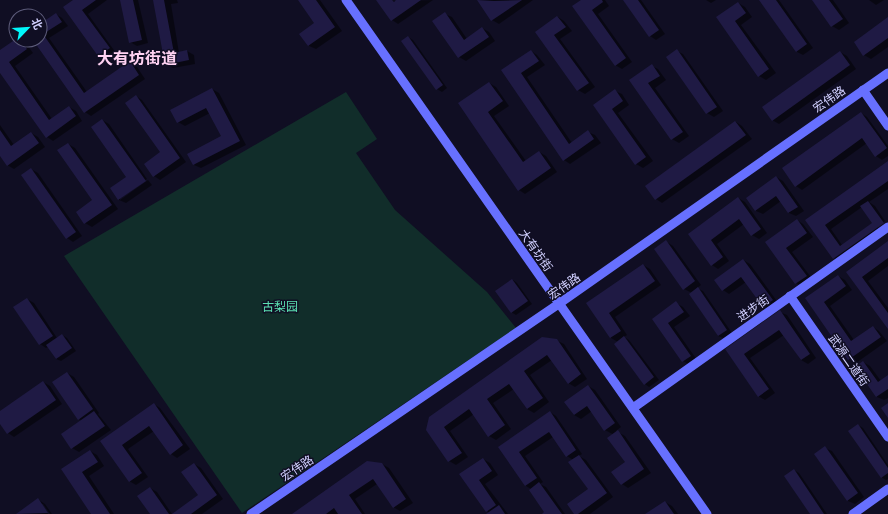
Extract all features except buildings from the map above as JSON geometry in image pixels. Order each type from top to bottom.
[{"type":"main road","name":"大有坊街","points":[[346,0],[707,514]]},
{"type":"main road","name":"宏伟路","points":[[251,514],[560,303],[888,73]]},
{"type":"main road","points":[[863,90],[888,126]]},
{"type":"main road","name":"进步街","points":[[633,408],[888,227]]},
{"type":"main road","name":"武源二道街","points":[[790,296],[888,437]]},
{"type":"main road","points":[[853,514],[888,489]]},
{"type":"green space","name":"古梨园","points":[[346,92],[377,139],[356,153],[395,210],[487,292],[516,328],[242,513],[64,256]]},
{"type":"district","name":"大有坊街道","points":[[137,58]]}]
